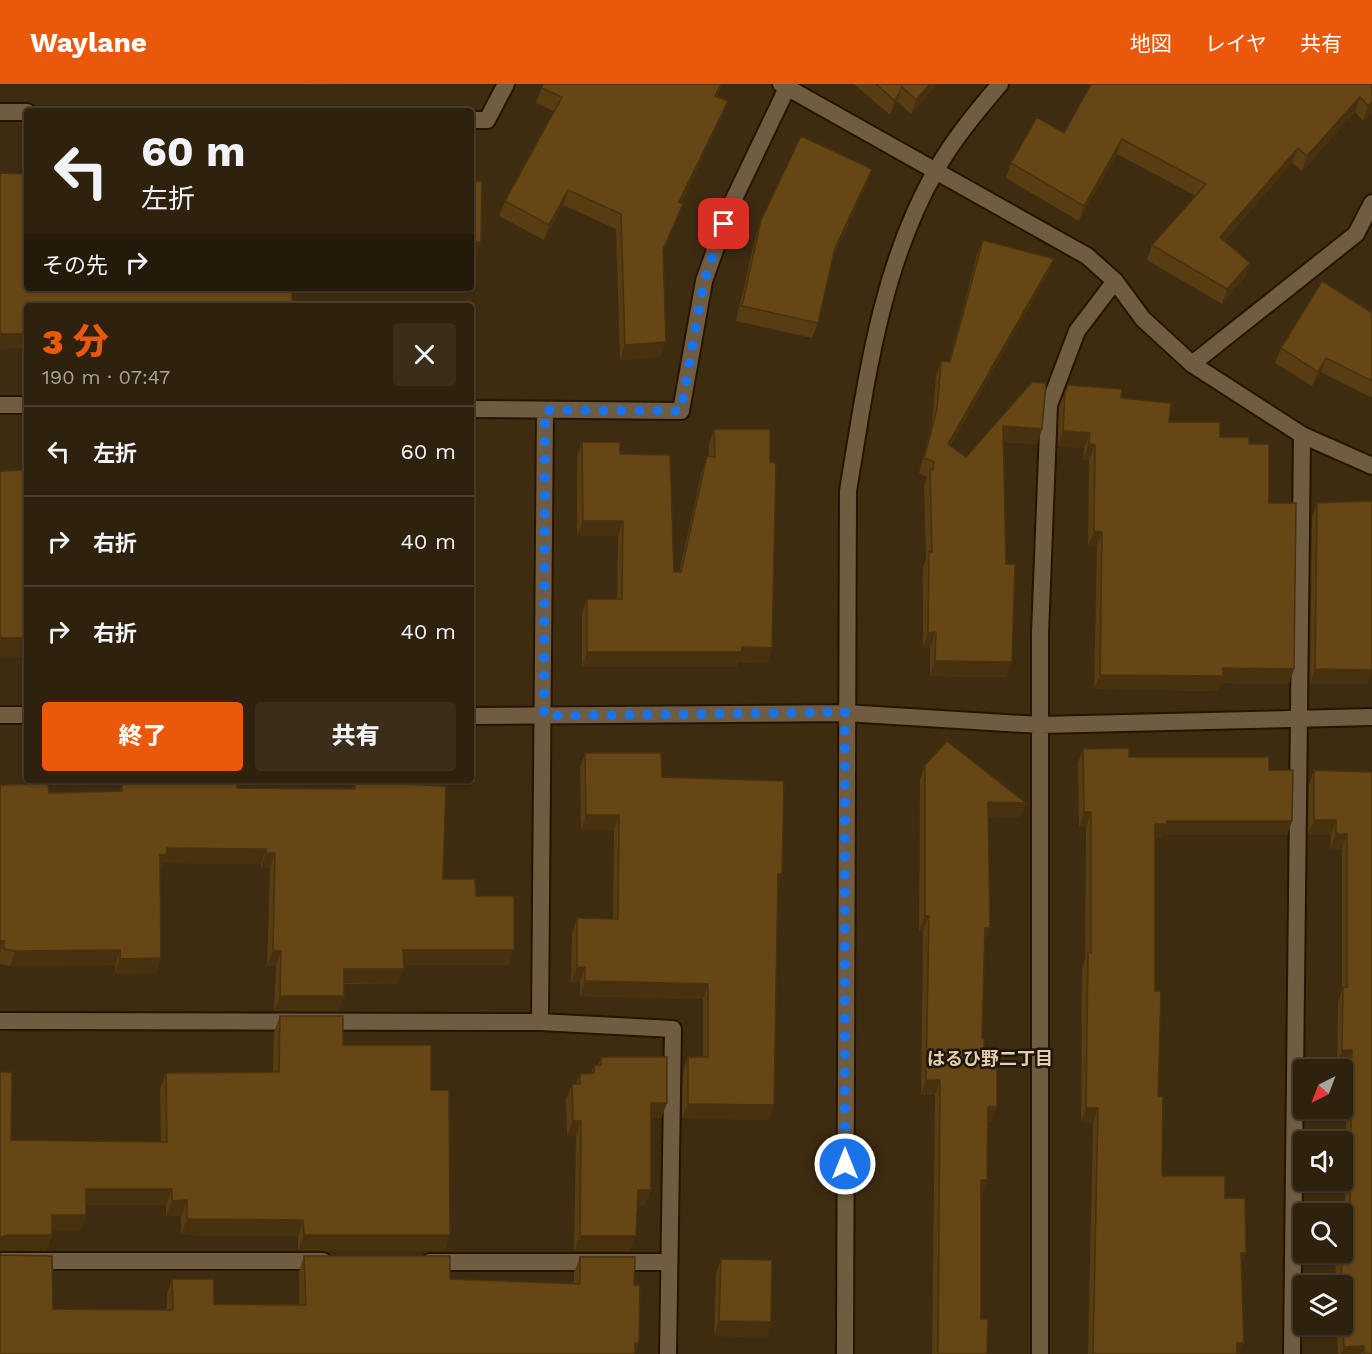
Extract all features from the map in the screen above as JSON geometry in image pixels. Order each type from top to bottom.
[{"type":"street","points":[[474,120],[487,120],[506,84]]},
{"type":"street","points":[[845,1354],[845,712],[848,491],[872,349],[892,270],[935,171],[1000,84]]},
{"type":"street","points":[[474,409],[681,411],[704,281],[730,204],[786,85],[1086,256],[1114,281],[1143,319],[1192,364],[1302,435],[1372,466]]},
{"type":"street","points":[[0,112],[24,112]]},
{"type":"street","points":[[1192,364],[1356,234],[1372,203]]},
{"type":"street","points":[[1040,1354],[1040,633],[1049,405],[1077,331],[1114,281]]},
{"type":"street","points":[[0,405],[24,405]]},
{"type":"street","points":[[540,1022],[545,410]]},
{"type":"street","points":[[1292,1354],[1302,435]]},
{"type":"street","points":[[474,716],[845,712],[1040,725],[1372,717]]},
{"type":"street","points":[[0,715],[24,715]]},
{"type":"street","points":[[0,1021],[540,1022],[673,1029],[668,1354]]},
{"type":"street","points":[[0,1261],[334,1262]]},
{"type":"street","points":[[418,1262],[669,1262]]},
{"type":"building","points":[[543,84],[721,84],[715,96],[728,101],[679,202],[683,204],[663,250],[666,342],[625,345],[621,214],[568,190],[549,225],[505,201],[562,97],[542,88]]},
{"type":"building","points":[[876,84],[930,84],[916,100],[902,87],[895,101]]},
{"type":"building","points":[[1091,84],[1372,84],[1372,102],[1368,106],[1360,97],[1307,156],[1298,148],[1220,237],[1250,263],[1227,289],[1152,245],[1206,184],[1122,139],[1084,206],[1011,163],[1037,117],[1064,133]]},
{"type":"building","points":[[801,136],[872,169],[835,248],[818,323],[742,306],[761,220]]},
{"type":"building","points":[[0,173],[24,174],[24,291],[292,291],[292,303],[24,303],[24,334],[0,334]]},
{"type":"building","points":[[474,181],[482,181],[481,242],[474,242]]},
{"type":"building","points":[[983,240],[1054,259],[948,444],[966,457],[1032,382],[1046,383],[1042,429],[1003,426],[1006,564],[1015,564],[1012,662],[935,661],[936,632],[928,633],[929,552],[932,552],[930,470],[933,470],[934,462],[924,458],[937,409],[941,361],[950,362]]},
{"type":"building","points":[[1322,281],[1371,312],[1372,309],[1372,381],[1326,358],[1318,372],[1281,348]]},
{"type":"building","points":[[1068,385],[1122,389],[1121,398],[1171,403],[1169,422],[1220,422],[1220,437],[1249,437],[1249,444],[1269,444],[1269,503],[1296,503],[1294,669],[1223,668],[1223,676],[1100,675],[1102,532],[1094,531],[1095,445],[1089,444],[1090,433],[1063,431],[1065,392]]},
{"type":"building","points":[[714,429],[770,429],[770,462],[776,463],[772,648],[742,647],[742,652],[587,652],[587,599],[622,599],[623,521],[583,521],[582,442],[620,442],[620,454],[670,455],[674,572],[681,572],[707,456],[715,457]]},
{"type":"building","points":[[24,470],[24,638],[0,638],[0,471]]},
{"type":"building","points":[[1372,501],[1372,670],[1315,669],[1317,503]]},
{"type":"building","points":[[947,741],[1026,803],[988,802],[990,928],[985,928],[982,1038],[984,1038],[984,1064],[997,1064],[997,1107],[988,1107],[987,1180],[981,1180],[981,1319],[988,1319],[987,1354],[938,1354],[940,1080],[926,1080],[929,916],[925,916],[925,765]]},
{"type":"building","points":[[1129,748],[1129,757],[1269,757],[1269,770],[1293,770],[1292,821],[1167,821],[1167,824],[1155,824],[1155,991],[1161,991],[1158,1096],[1163,1096],[1162,1176],[1225,1176],[1225,1198],[1245,1198],[1246,1253],[1241,1253],[1244,1343],[1237,1343],[1237,1354],[1093,1354],[1098,1108],[1086,1108],[1088,953],[1091,953],[1091,812],[1084,812],[1083,749]]},
{"type":"building","points":[[585,753],[661,753],[662,777],[784,781],[782,874],[778,874],[774,1105],[688,1104],[688,1057],[708,1057],[708,984],[585,981],[585,967],[577,968],[577,918],[618,919],[619,815],[586,815]]},
{"type":"building","points":[[1314,770],[1372,772],[1372,1354],[1364,1354],[1364,1346],[1344,1347],[1344,1335],[1353,1335],[1353,1275],[1342,1275],[1341,1263],[1353,1263],[1353,1203],[1350,1203],[1350,1191],[1353,1191],[1353,1131],[1351,1131],[1353,1059],[1352,1050],[1342,1050],[1343,987],[1347,987],[1347,834],[1336,834],[1336,820],[1314,820]]},
{"type":"building","points":[[237,783],[237,788],[355,789],[355,783],[446,786],[443,879],[475,879],[476,896],[514,896],[514,950],[403,950],[404,969],[344,969],[344,996],[280,996],[281,951],[273,951],[275,853],[266,853],[266,849],[167,848],[167,855],[160,855],[161,958],[120,959],[120,950],[15,951],[4,949],[4,941],[0,941],[0,785],[48,784],[49,793],[122,791],[122,784]]},
{"type":"building","points":[[280,1016],[343,1016],[343,1045],[431,1045],[431,1090],[449,1090],[450,1235],[304,1235],[303,1220],[187,1219],[187,1200],[172,1201],[172,1189],[86,1189],[86,1215],[52,1215],[52,1235],[6,1235],[0,1238],[0,1072],[12,1072],[11,1140],[167,1142],[166,1073],[279,1072]]},
{"type":"building","points":[[601,1057],[667,1057],[667,1103],[651,1103],[651,1190],[638,1190],[636,1236],[580,1236],[581,1121],[573,1121],[572,1084],[580,1084],[580,1074],[594,1073],[594,1065],[601,1065]]},
{"type":"building","points":[[0,1254],[52,1256],[53,1309],[173,1310],[172,1279],[214,1279],[214,1304],[306,1305],[304,1256],[450,1256],[450,1279],[580,1284],[580,1257],[635,1257],[634,1285],[640,1285],[639,1343],[635,1343],[635,1354],[0,1354]]},
{"type":"building","points":[[721,1259],[772,1260],[771,1322],[719,1321]]},
{"type":"district","name":"はるひ野二丁目","points":[[990,1059]]},
{"type":"route","points":[[724,224],[704,281],[681,411],[545,410],[544,716],[845,712],[845,1164]]}]
